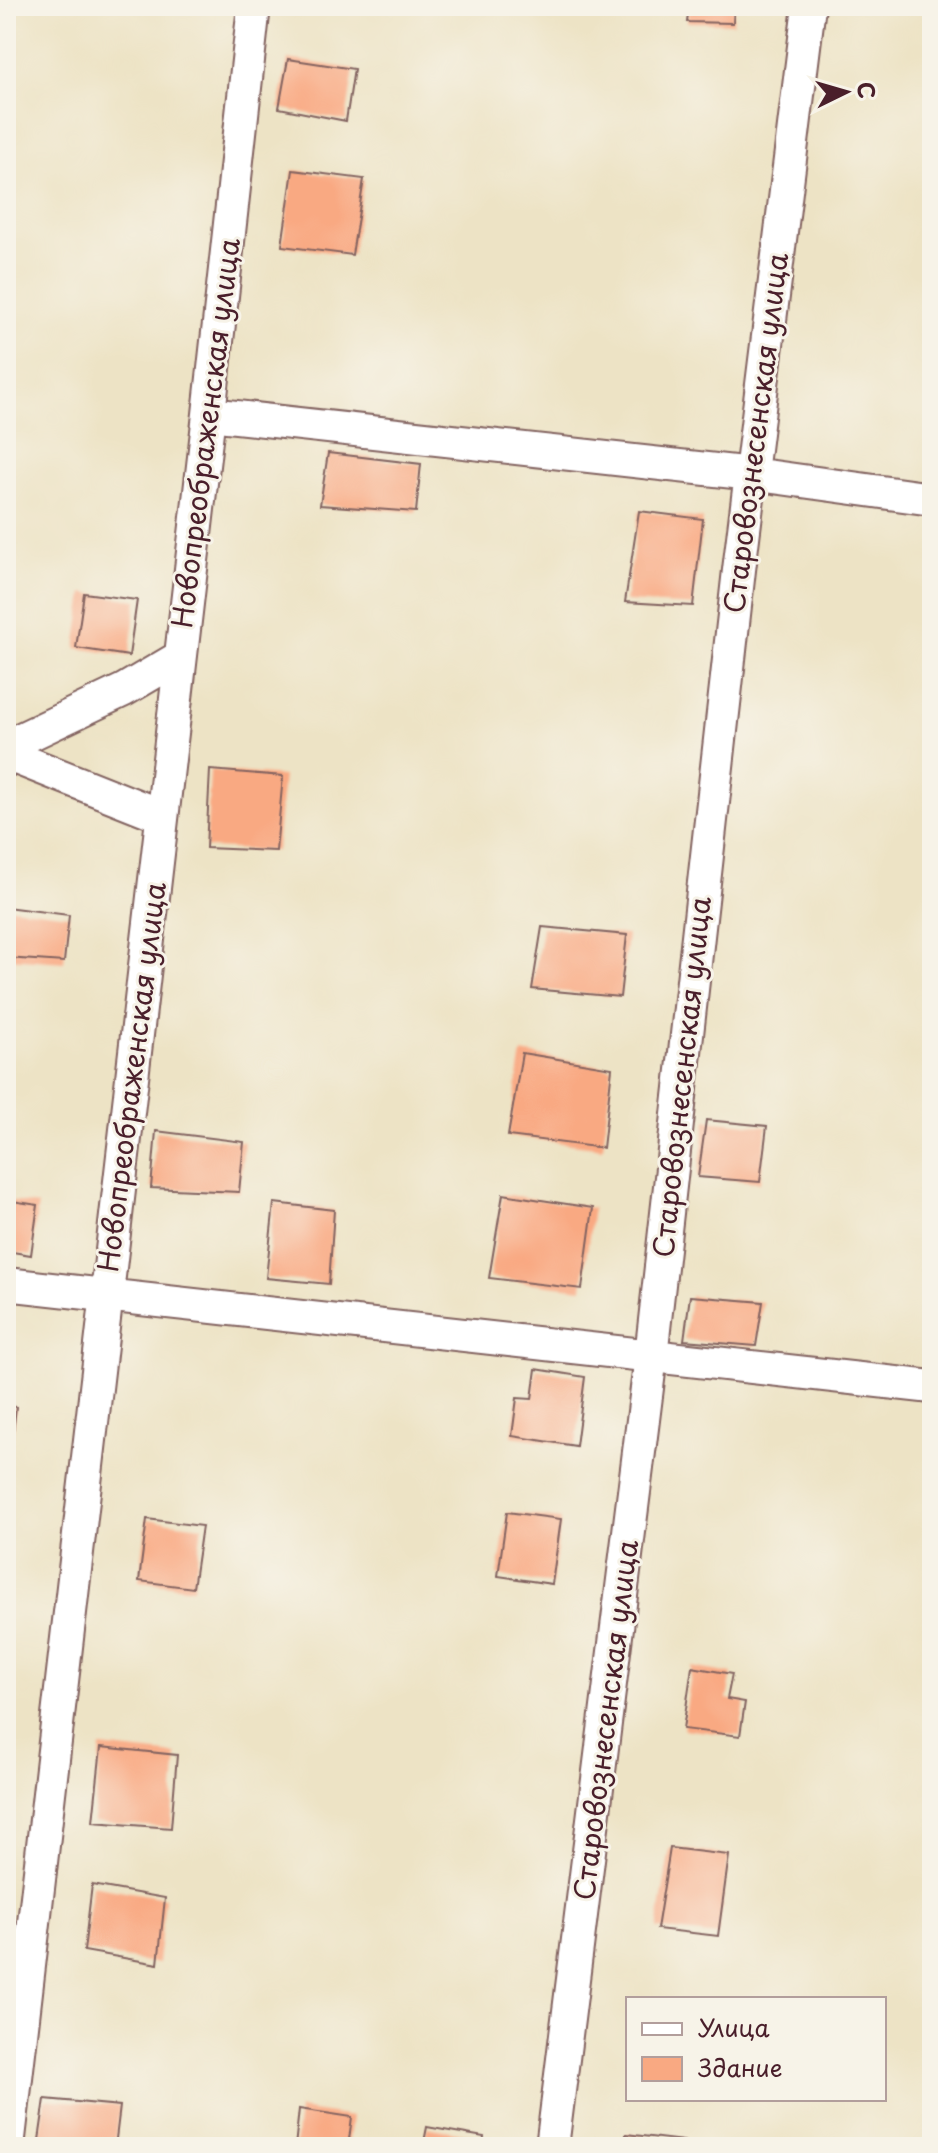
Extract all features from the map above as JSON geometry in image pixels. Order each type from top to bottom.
[{"type":"street","name":"Новопреображенская улица","points":[[8,2147],[254,6]]},
{"type":"street","name":"Старовознесенская улица","points":[[552,2147],[651,1356],[737,586],[809,6]]},
{"type":"street","points":[[209,414],[752,474],[932,499]]},
{"type":"street","points":[[6,746],[124,690],[180,657]]},
{"type":"street","points":[[6,754],[162,816]]},
{"type":"street","points":[[6,1284],[932,1387]]},
{"type":"building","points":[[689,6],[734,6],[733,23],[687,22]]},
{"type":"building","points":[[288,59],[354,69],[346,121],[279,108]]},
{"type":"building","points":[[293,170],[364,179],[352,255],[282,246]]},
{"type":"building","points":[[328,453],[421,464],[416,512],[320,505]]},
{"type":"building","points":[[639,511],[703,519],[693,606],[625,602]]},
{"type":"building","points":[[84,593],[137,600],[129,656],[76,648]]},
{"type":"building","points":[[210,770],[283,776],[276,851],[206,848]]},
{"type":"building","points":[[6,907],[69,915],[64,962],[6,958]]},
{"type":"building","points":[[542,927],[627,935],[620,997],[532,989]]},
{"type":"building","points":[[522,1053],[612,1068],[603,1148],[508,1136]]},
{"type":"building","points":[[706,1120],[767,1126],[760,1182],[698,1177]]},
{"type":"building","points":[[156,1131],[244,1142],[239,1192],[151,1188]]},
{"type":"building","points":[[503,1194],[593,1208],[582,1289],[489,1278]]},
{"type":"building","points":[[6,1200],[38,1205],[31,1255],[6,1251]]},
{"type":"building","points":[[274,1203],[334,1210],[329,1284],[266,1278]]},
{"type":"building","points":[[690,1296],[763,1302],[756,1346],[684,1340]]},
{"type":"building","points":[[536,1369],[585,1377],[576,1446],[512,1436],[517,1398],[532,1399]]},
{"type":"building","points":[[6,1406],[16,1407],[11,1450],[6,1450]]},
{"type":"building","points":[[507,1512],[561,1519],[552,1584],[498,1576]]},
{"type":"building","points":[[147,1519],[202,1526],[193,1588],[139,1581]]},
{"type":"building","points":[[692,1667],[732,1674],[727,1699],[745,1702],[740,1736],[683,1729]]},
{"type":"building","points":[[101,1747],[177,1755],[171,1828],[93,1822]]},
{"type":"building","points":[[670,1848],[729,1855],[718,1936],[657,1929]]},
{"type":"building","points":[[92,1885],[165,1898],[158,1964],[84,1951]]},
{"type":"building","points":[[45,2099],[120,2106],[115,2147],[38,2147]]},
{"type":"building","points":[[299,2109],[352,2117],[348,2147],[295,2147]]},
{"type":"building","points":[[427,2127],[484,2137],[483,2147],[423,2147]]},
{"type":"building","points":[[626,2134],[684,2141],[683,2147],[625,2147]]}]
